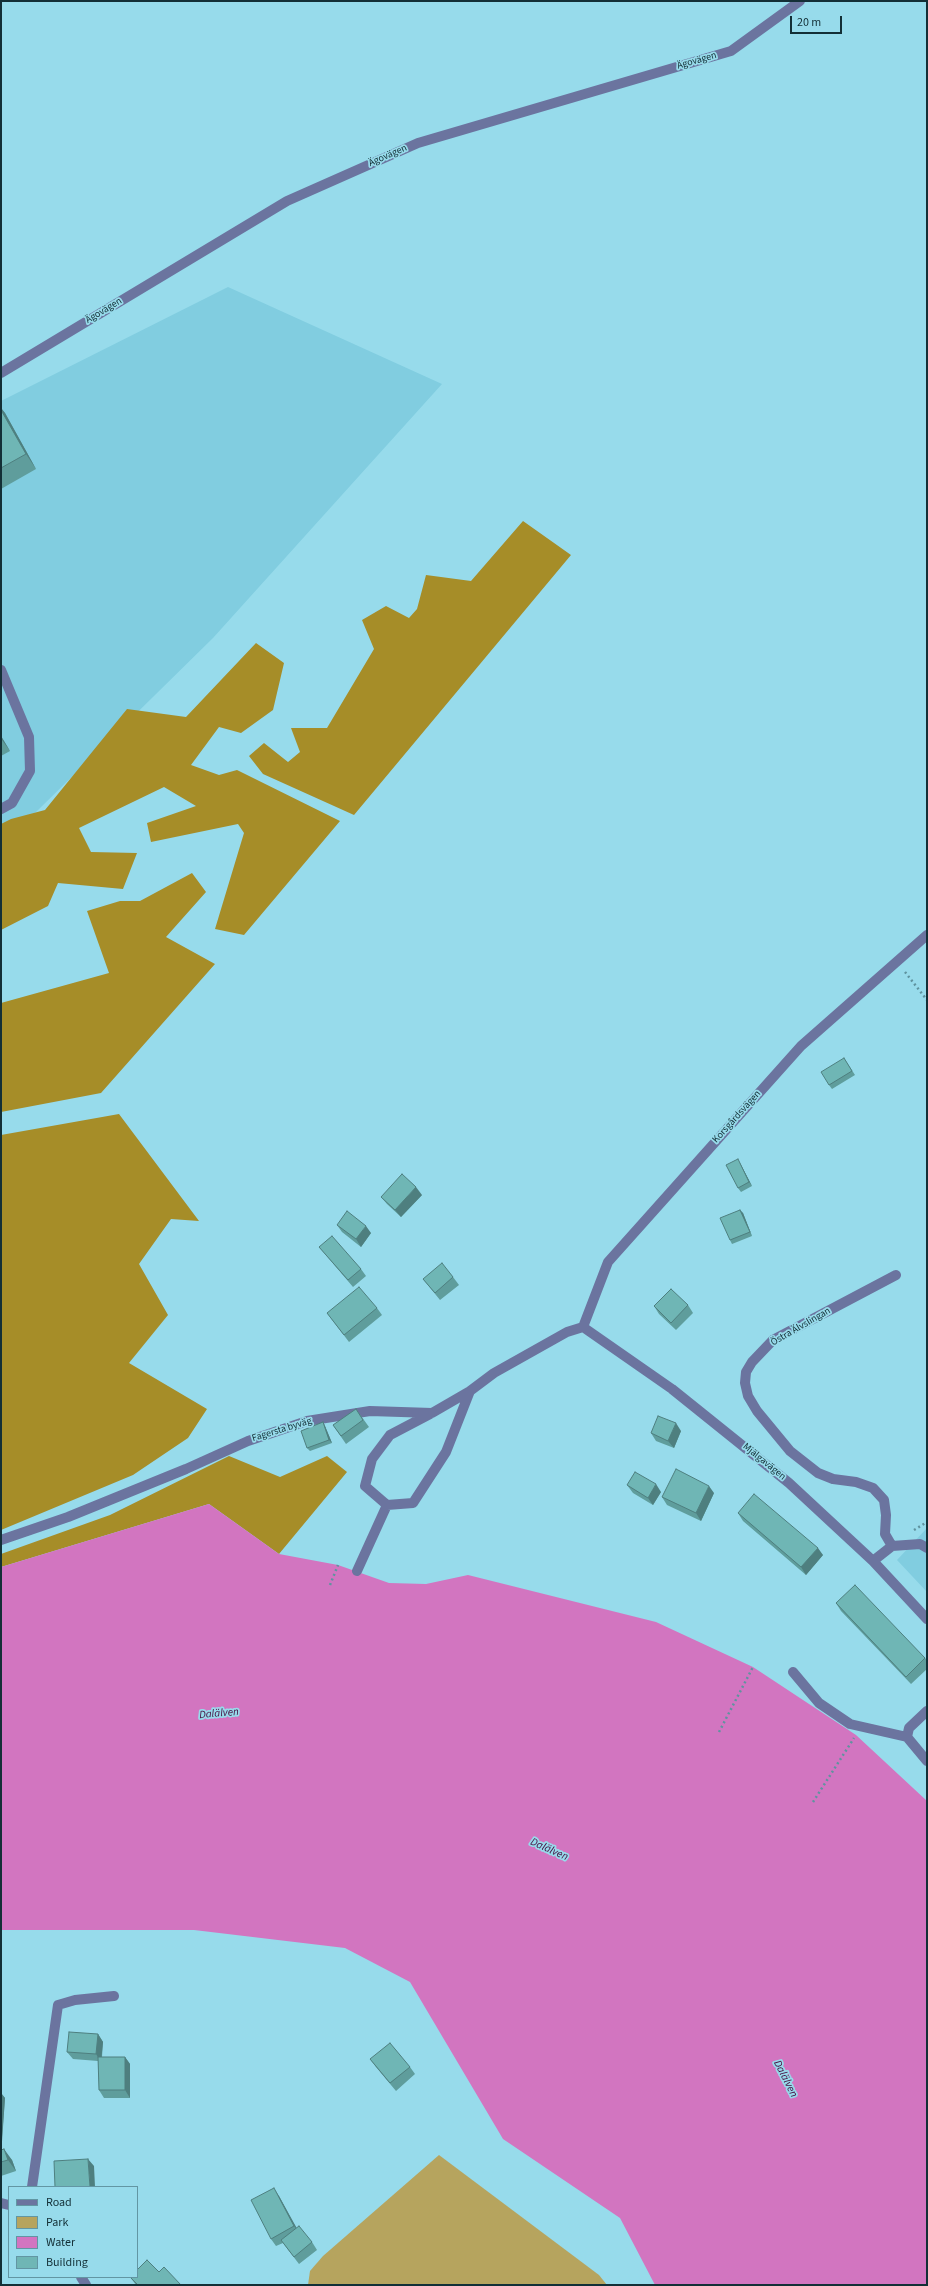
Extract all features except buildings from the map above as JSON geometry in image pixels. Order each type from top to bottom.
[{"type":"street","name":"Ägovägen","points":[[1,374],[287,201],[418,143],[731,51],[800,1]]},
{"type":"street","points":[[1,670],[29,737],[30,771],[12,803],[1,809]]},
{"type":"street","name":"Korsgårdsvägen","points":[[583,1327],[608,1262],[801,1046],[927,935]]},
{"type":"street","name":"Östra Älvslingan","points":[[892,1546],[885,1534],[886,1515],[884,1500],[873,1488],[856,1482],[832,1479],[818,1473],[790,1451],[754,1406],[748,1396],[745,1383],[746,1372],[752,1362],[773,1340],[896,1275]]},
{"type":"street","points":[[470,1391],[446,1452],[413,1503],[387,1505],[365,1486],[372,1459],[390,1435],[470,1391],[494,1373],[567,1332],[583,1327]]},
{"type":"street","name":"Mjälgavägen","points":[[583,1327],[672,1389],[789,1482],[873,1561],[927,1619]]},
{"type":"street","name":"Fagersta byväg","points":[[1,1540],[68,1517],[186,1469],[248,1440],[307,1421],[370,1411],[432,1413]]},
{"type":"street","points":[[357,1571],[387,1505]]},
{"type":"street","points":[[873,1561],[892,1546],[920,1544],[927,1548]]},
{"type":"street","points":[[793,1672],[819,1703],[850,1724],[907,1737],[927,1761]]},
{"type":"street","points":[[907,1737],[909,1728],[927,1711]]},
{"type":"street","points":[[32,2186],[58,2005],[75,2000],[114,1996]]},
{"type":"path","points":[[896,961],[927,1000]]},
{"type":"path","points":[[330,1585],[338,1565]]},
{"type":"path","points":[[719,1732],[753,1667]]},
{"type":"path","points":[[813,1802],[856,1735]]},
{"type":"shaded area","points":[[228,287],[442,384],[213,638],[36,812],[1,831],[1,401]]},
{"type":"shaded area","points":[[523,521],[571,555],[354,815],[263,774],[249,756],[264,743],[288,762],[300,752],[291,728],[327,728],[374,649],[362,620],[386,606],[409,618],[417,609],[426,575],[471,581]]},
{"type":"shaded area","points":[[256,643],[284,663],[273,710],[241,733],[219,727],[191,765],[219,775],[237,770],[340,821],[244,935],[215,929],[244,833],[238,824],[151,842],[147,823],[196,806],[164,787],[79,828],[91,852],[137,853],[123,889],[58,883],[48,906],[1,930],[1,824],[11,819],[45,810],[127,709],[186,717]]},
{"type":"shaded area","points":[[192,873],[206,892],[166,937],[215,964],[101,1093],[1,1112],[1,1003],[109,973],[87,911],[120,901],[140,901]]},
{"type":"shaded area","points":[[119,1114],[199,1221],[171,1219],[139,1264],[168,1315],[129,1363],[207,1409],[188,1438],[133,1475],[1,1530],[1,1135]]},
{"type":"shaded area","points":[[229,1456],[280,1477],[327,1456],[347,1472],[279,1554],[209,1504],[1,1567],[1,1554],[110,1515]]},
{"type":"shaded area","points":[[927,1528],[927,1592],[897,1560]]},
{"type":"green space","points":[[439,2155],[599,2275],[607,2285],[308,2285],[310,2271],[323,2256]]},
{"type":"water","name":"Dalälven","points":[[209,1504],[279,1554],[338,1565],[389,1583],[426,1584],[468,1575],[656,1622],[753,1667],[856,1735],[927,1801],[927,2285],[655,2285],[620,2218],[503,2139],[410,1982],[345,1948],[194,1930],[1,1930],[1,1567]]}]
